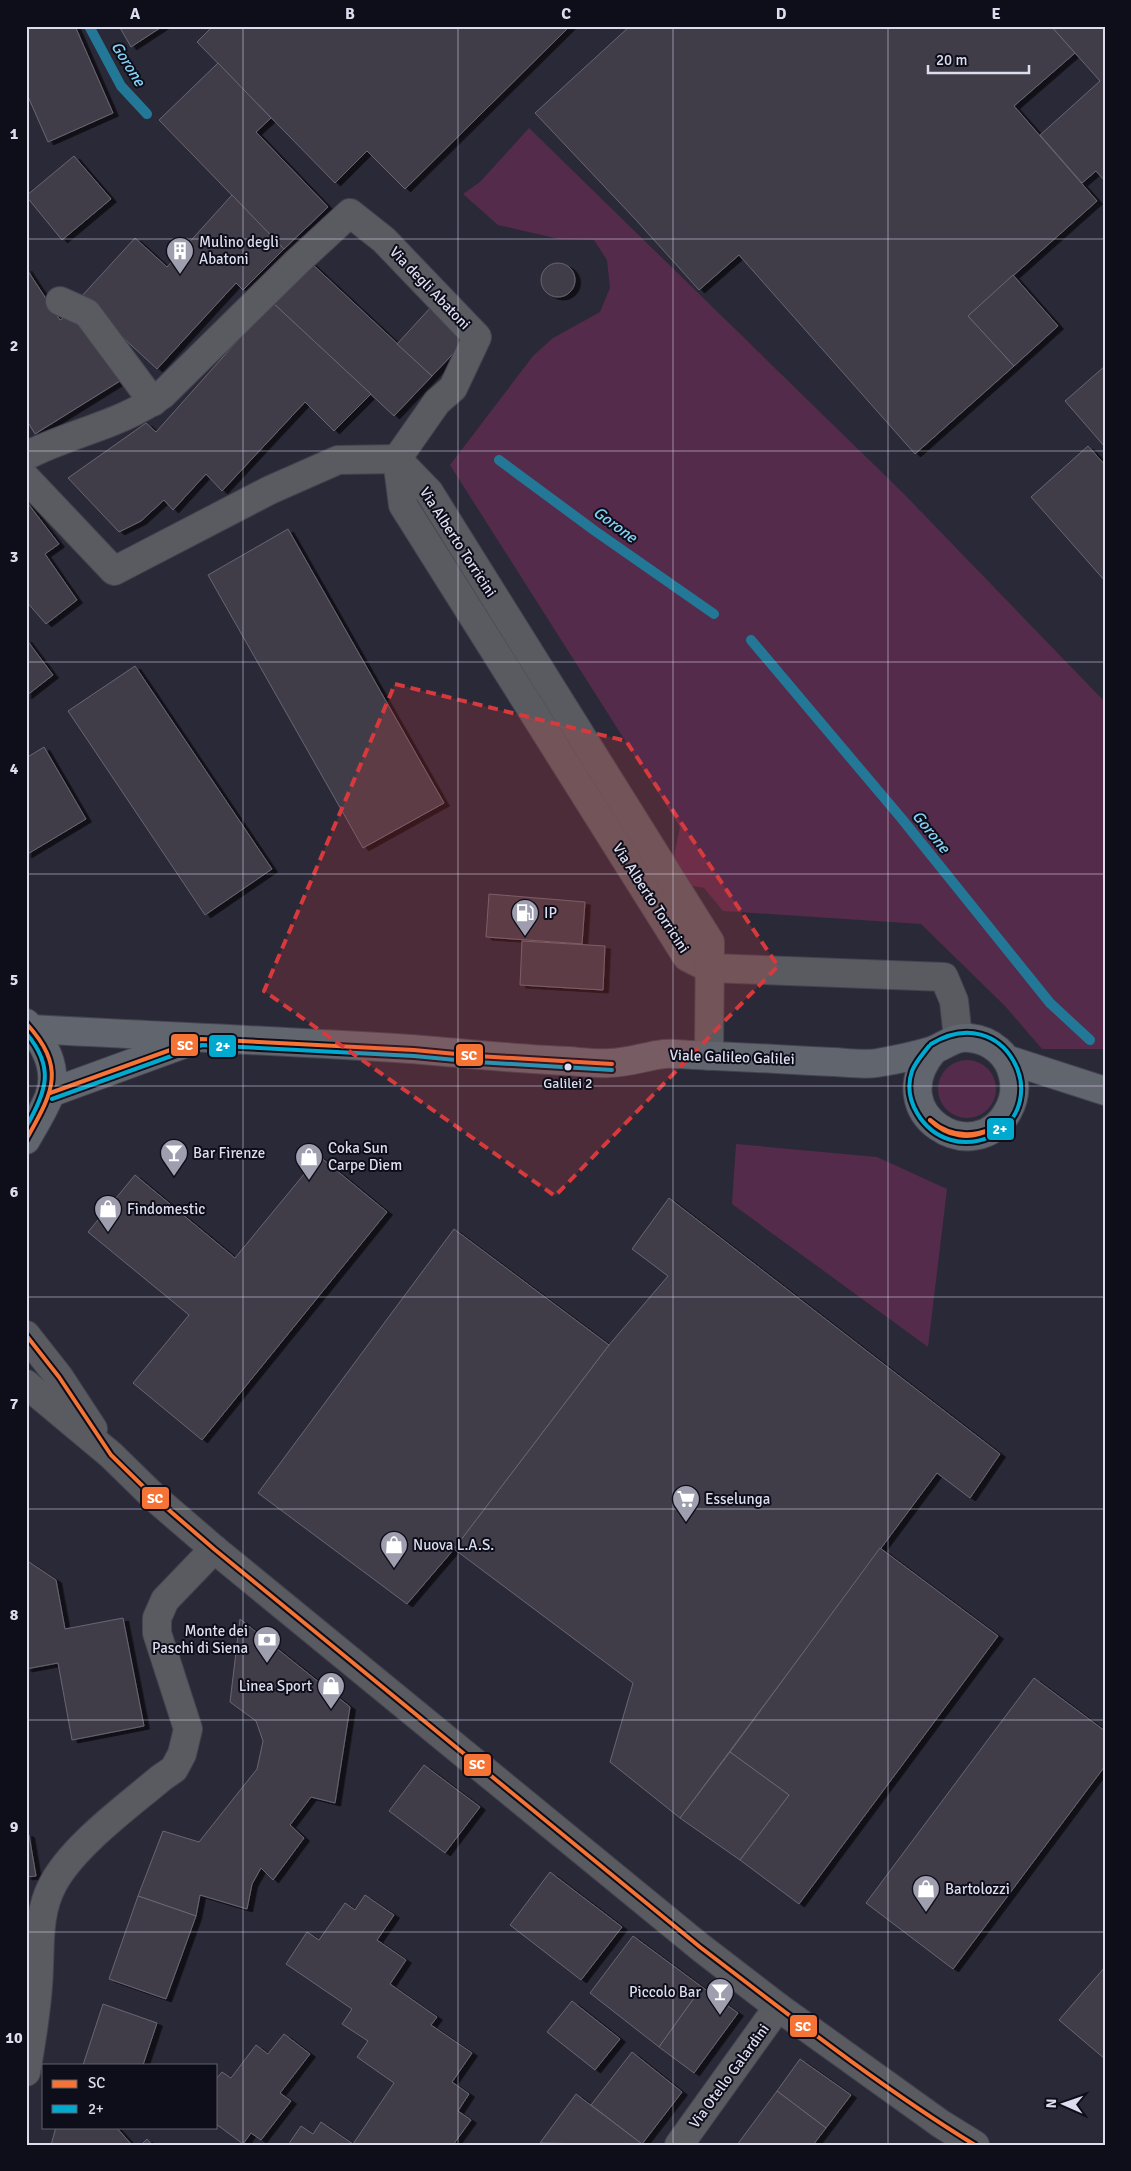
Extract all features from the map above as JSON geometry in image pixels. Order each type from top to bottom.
[{"type":"main road","name":"Viale Galileo Galilei","points":[[29,1026],[200,1039],[366,1047],[517,1059],[612,1064],[667,1054],[874,1064],[934,1050]]},
{"type":"main road","points":[[26,1140],[50,1093],[50,1057],[29,1026]]},
{"type":"main road","name":"Viale Galileo Galilei","points":[[958,1038],[944,1043],[934,1050],[923,1062],[918,1077],[917,1093],[921,1108],[929,1120],[951,1134],[976,1135],[996,1125],[1005,1117],[1012,1103],[1015,1088],[1013,1073],[1006,1059]]},
{"type":"main road","points":[[958,1038],[972,1038],[985,1042],[997,1049],[1006,1059],[1105,1091]]},
{"type":"main road","points":[[50,1093],[200,1039]]},
{"type":"street","name":"Via degli Abatoni","points":[[26,456],[113,421],[162,396],[297,262],[350,213],[384,240],[477,337],[453,388],[437,402],[397,459]]},
{"type":"street","points":[[60,301],[87,313],[153,402]]},
{"type":"street","points":[[26,478],[114,571],[270,490],[338,460],[397,459]]},
{"type":"street","name":"Via Alberto Torricini","points":[[397,459],[402,505],[687,957],[709,968],[944,977],[954,1001],[958,1038]]},
{"type":"street","points":[[709,968],[709,1056]]},
{"type":"street","points":[[26,1335],[59,1377],[111,1455]]},
{"type":"street","points":[[26,1384],[111,1455],[156,1499],[214,1549],[700,1947],[778,2008],[942,2124],[975,2145]]},
{"type":"street","points":[[26,2072],[38,1983],[43,1916],[52,1885],[72,1856],[161,1778],[174,1769],[182,1754],[188,1729],[157,1633],[157,1618],[165,1600],[214,1549]]},
{"type":"street","name":"Via Otello Galardini","points":[[679,2145],[778,2008]]},
{"type":"highlighted area","points":[[395,684],[626,741],[778,966],[555,1196],[264,991]]},
{"type":"shaded area","points":[[529,128],[903,493],[1105,702],[1105,1049],[1042,1049],[1005,1006],[921,924],[723,911],[704,888],[678,883],[671,871],[680,827],[450,465],[533,356],[553,338],[600,312],[610,288],[607,260],[594,240],[559,239],[498,225],[463,194],[480,182]]},
{"type":"shaded area","points":[[961,1060],[973,1060],[988,1068],[996,1083],[996,1095],[988,1110],[973,1118],[961,1118],[946,1110],[938,1095],[938,1083],[946,1068]]},
{"type":"shaded area","points":[[736,1144],[877,1157],[947,1189],[928,1347],[732,1204]]},
{"type":"building","points":[[26,26],[75,26],[113,113],[48,142],[26,92]]},
{"type":"building","points":[[119,26],[163,26],[131,47]]},
{"type":"building","points":[[213,26],[570,26],[405,189],[367,151],[335,183],[197,42]]},
{"type":"building","points":[[630,26],[774,26],[776,29],[780,26],[1051,26],[1075,53],[1014,106],[1097,201],[968,316],[1014,366],[915,454],[739,255],[699,290],[535,113]]},
{"type":"building","points":[[1051,26],[1105,26],[1105,181],[1096,171],[1082,183],[1040,135],[1100,81]]},
{"type":"building","points":[[218,63],[271,118],[256,132],[328,207],[284,249],[159,120]]},
{"type":"building","points":[[74,156],[111,199],[62,240],[26,196]]},
{"type":"building","name":"Mulino degli Abatoni","points":[[232,195],[284,249],[243,290],[236,283],[157,369],[80,298],[135,238],[167,267]]},
{"type":"building","points":[[310,262],[432,376],[394,416],[272,302]]},
{"type":"building","points":[[558,263],[565,264],[570,268],[574,273],[574,287],[570,292],[565,296],[558,297],[551,296],[546,292],[542,287],[541,280],[542,273],[546,268],[551,264]]},
{"type":"building","points":[[26,268],[60,320],[74,312],[120,381],[35,434],[26,419]]},
{"type":"building","points":[[1013,275],[1058,326],[1014,366],[968,316]]},
{"type":"building","points":[[272,302],[371,394],[334,431],[305,402],[222,491],[206,474],[173,510],[164,500],[141,521],[119,532],[68,478],[146,423],[156,432]]},
{"type":"building","points":[[432,306],[467,339],[432,376],[397,344]]},
{"type":"building","points":[[1105,366],[1105,447],[1065,401]]},
{"type":"building","points":[[1088,446],[1105,465],[1105,581],[1031,497]]},
{"type":"building","points":[[26,501],[59,544],[45,554],[77,600],[46,624],[26,601]]},
{"type":"building","points":[[288,529],[444,803],[363,848],[208,575]]},
{"type":"building","points":[[26,639],[53,675],[26,696]]},
{"type":"building","points":[[135,666],[272,869],[205,915],[68,711]]},
{"type":"building","points":[[44,747],[86,819],[26,855],[26,758]]},
{"type":"building","points":[[489,894],[585,902],[582,944],[486,937]]},
{"type":"building","points":[[522,941],[605,946],[603,990],[520,985]]},
{"type":"building","points":[[319,1156],[387,1212],[202,1440],[133,1383],[189,1315],[88,1232],[135,1175],[235,1258]]},
{"type":"building","name":"Esselunga","points":[[669,1198],[1000,1454],[970,1498],[937,1473],[680,1818],[610,1762],[633,1683],[454,1549],[609,1345],[668,1276],[632,1249]]},
{"type":"building","points":[[454,1229],[609,1345],[454,1549],[407,1604],[258,1493]]},
{"type":"building","points":[[880,1548],[998,1636],[799,1904],[740,1860],[789,1795],[730,1752]]},
{"type":"building","points":[[26,1560],[56,1580],[65,1629],[123,1618],[144,1726],[72,1740],[58,1663],[26,1669]]},
{"type":"building","points":[[240,1619],[350,1707],[335,1803],[311,1797],[290,1825],[304,1838],[273,1880],[261,1868],[252,1884],[247,1909],[200,1895],[196,1916],[138,1896],[163,1831],[199,1842],[257,1769],[263,1741],[256,1721],[230,1702]]},
{"type":"building","points":[[1034,1678],[1105,1731],[1105,1766],[953,1969],[866,1903]]},
{"type":"building","points":[[730,1752],[789,1795],[740,1860],[680,1818]]},
{"type":"building","points":[[424,1765],[480,1807],[445,1853],[389,1811]]},
{"type":"building","points":[[26,1833],[29,1835],[36,1876],[26,1877]]},
{"type":"building","points":[[550,1872],[622,1927],[581,1980],[510,1925]]},
{"type":"building","points":[[365,1895],[394,1915],[377,1940],[406,1960],[390,1984],[437,2017],[431,2025],[472,2053],[452,2082],[469,2094],[458,2111],[471,2120],[453,2145],[288,2145],[301,2126],[313,2134],[321,2122],[353,2144],[394,2083],[357,2057],[368,2041],[342,2024],[352,2009],[286,1964],[307,1932],[319,1940],[345,1903],[355,1910]]},
{"type":"building","points":[[138,1896],[196,1916],[166,1999],[109,1979]]},
{"type":"building","points":[[633,1936],[702,1987],[659,2047],[590,1993]]},
{"type":"building","points":[[1105,1967],[1105,2059],[1059,2020]]},
{"type":"building","points":[[702,1987],[738,2013],[694,2073],[659,2047]]},
{"type":"building","points":[[572,2001],[620,2039],[595,2070],[547,2032]]},
{"type":"building","points":[[103,2004],[157,2023],[143,2064],[83,2064]]},
{"type":"building","points":[[284,2034],[310,2054],[280,2093],[291,2101],[261,2140],[251,2133],[243,2144],[218,2125],[218,2077],[222,2072],[231,2078],[256,2045],[268,2054]]},
{"type":"building","points":[[632,2052],[682,2092],[642,2144],[591,2105]]},
{"type":"building","points":[[800,2059],[851,2095],[826,2128],[777,2091]]},
{"type":"building","points":[[777,2091],[826,2128],[813,2145],[737,2145]]},
{"type":"building","points":[[576,2094],[642,2144],[642,2145],[540,2143]]},
{"type":"building","points":[[56,2128],[117,2128],[132,2145],[51,2145]]},
{"type":"building","points":[[147,2139],[152,2145],[141,2145]]},
{"type":"waterway","name":"Gorone","points":[[89,26],[121,86],[147,114]]},
{"type":"waterway","name":"Gorone","points":[[499,460],[595,531],[714,614]]},
{"type":"waterway","name":"Gorone","points":[[751,640],[902,819],[1050,1003],[1090,1040]]},
{"type":"transit line","name":"SC","points":[[26,1023],[39,1039],[47,1054],[52,1081],[43,1108],[26,1140]]},
{"type":"transit line","name":"2+","points":[[26,1033],[41,1057],[45,1079],[39,1102],[26,1127]]},
{"type":"transit line","name":"2+","points":[[929,1046],[912,1071],[910,1093],[917,1113],[932,1130],[951,1140],[972,1142],[992,1136],[1011,1120],[1020,1101],[1020,1080],[1013,1060],[1000,1044],[981,1035],[957,1034],[931,1044]]},
{"type":"transit line","name":"SC","points":[[50,1093],[201,1039],[414,1050],[477,1056],[612,1064]]},
{"type":"transit line","name":"2+","points":[[52,1099],[202,1045],[414,1056],[477,1062],[612,1070]]},
{"type":"transit line","name":"SC","points":[[930,1120],[944,1129],[959,1134],[975,1134],[991,1129]]},
{"type":"transit line","name":"SC","points":[[930,1120],[944,1130],[959,1135],[975,1135],[991,1129]]},
{"type":"transit line","name":"SC","points":[[26,1335],[59,1377],[111,1455],[156,1499],[214,1549],[700,1947],[869,2074],[975,2145]]},
{"type":"place","name":"Mulino degli Abatoni","points":[[180,275]]},
{"type":"place","name":"IP","points":[[525,937]]},
{"type":"place","name":"Galilei 2","points":[[568,1067]]},
{"type":"place","name":"Bar Firenze","points":[[174,1177]]},
{"type":"place","name":"Coka Sun Carpe Diem","points":[[309,1181]]},
{"type":"place","name":"Findomestic","points":[[108,1233]]},
{"type":"place","name":"Esselunga","points":[[686,1523]]},
{"type":"place","name":"Nuova L.A.S.","points":[[394,1569]]},
{"type":"place","name":"Monte dei Paschi di Siena","points":[[267,1664]]},
{"type":"place","name":"Linea Sport","points":[[331,1710]]},
{"type":"place","name":"Bartolozzi","points":[[926,1913]]},
{"type":"place","name":"Piccolo Bar","points":[[720,2016]]}]
